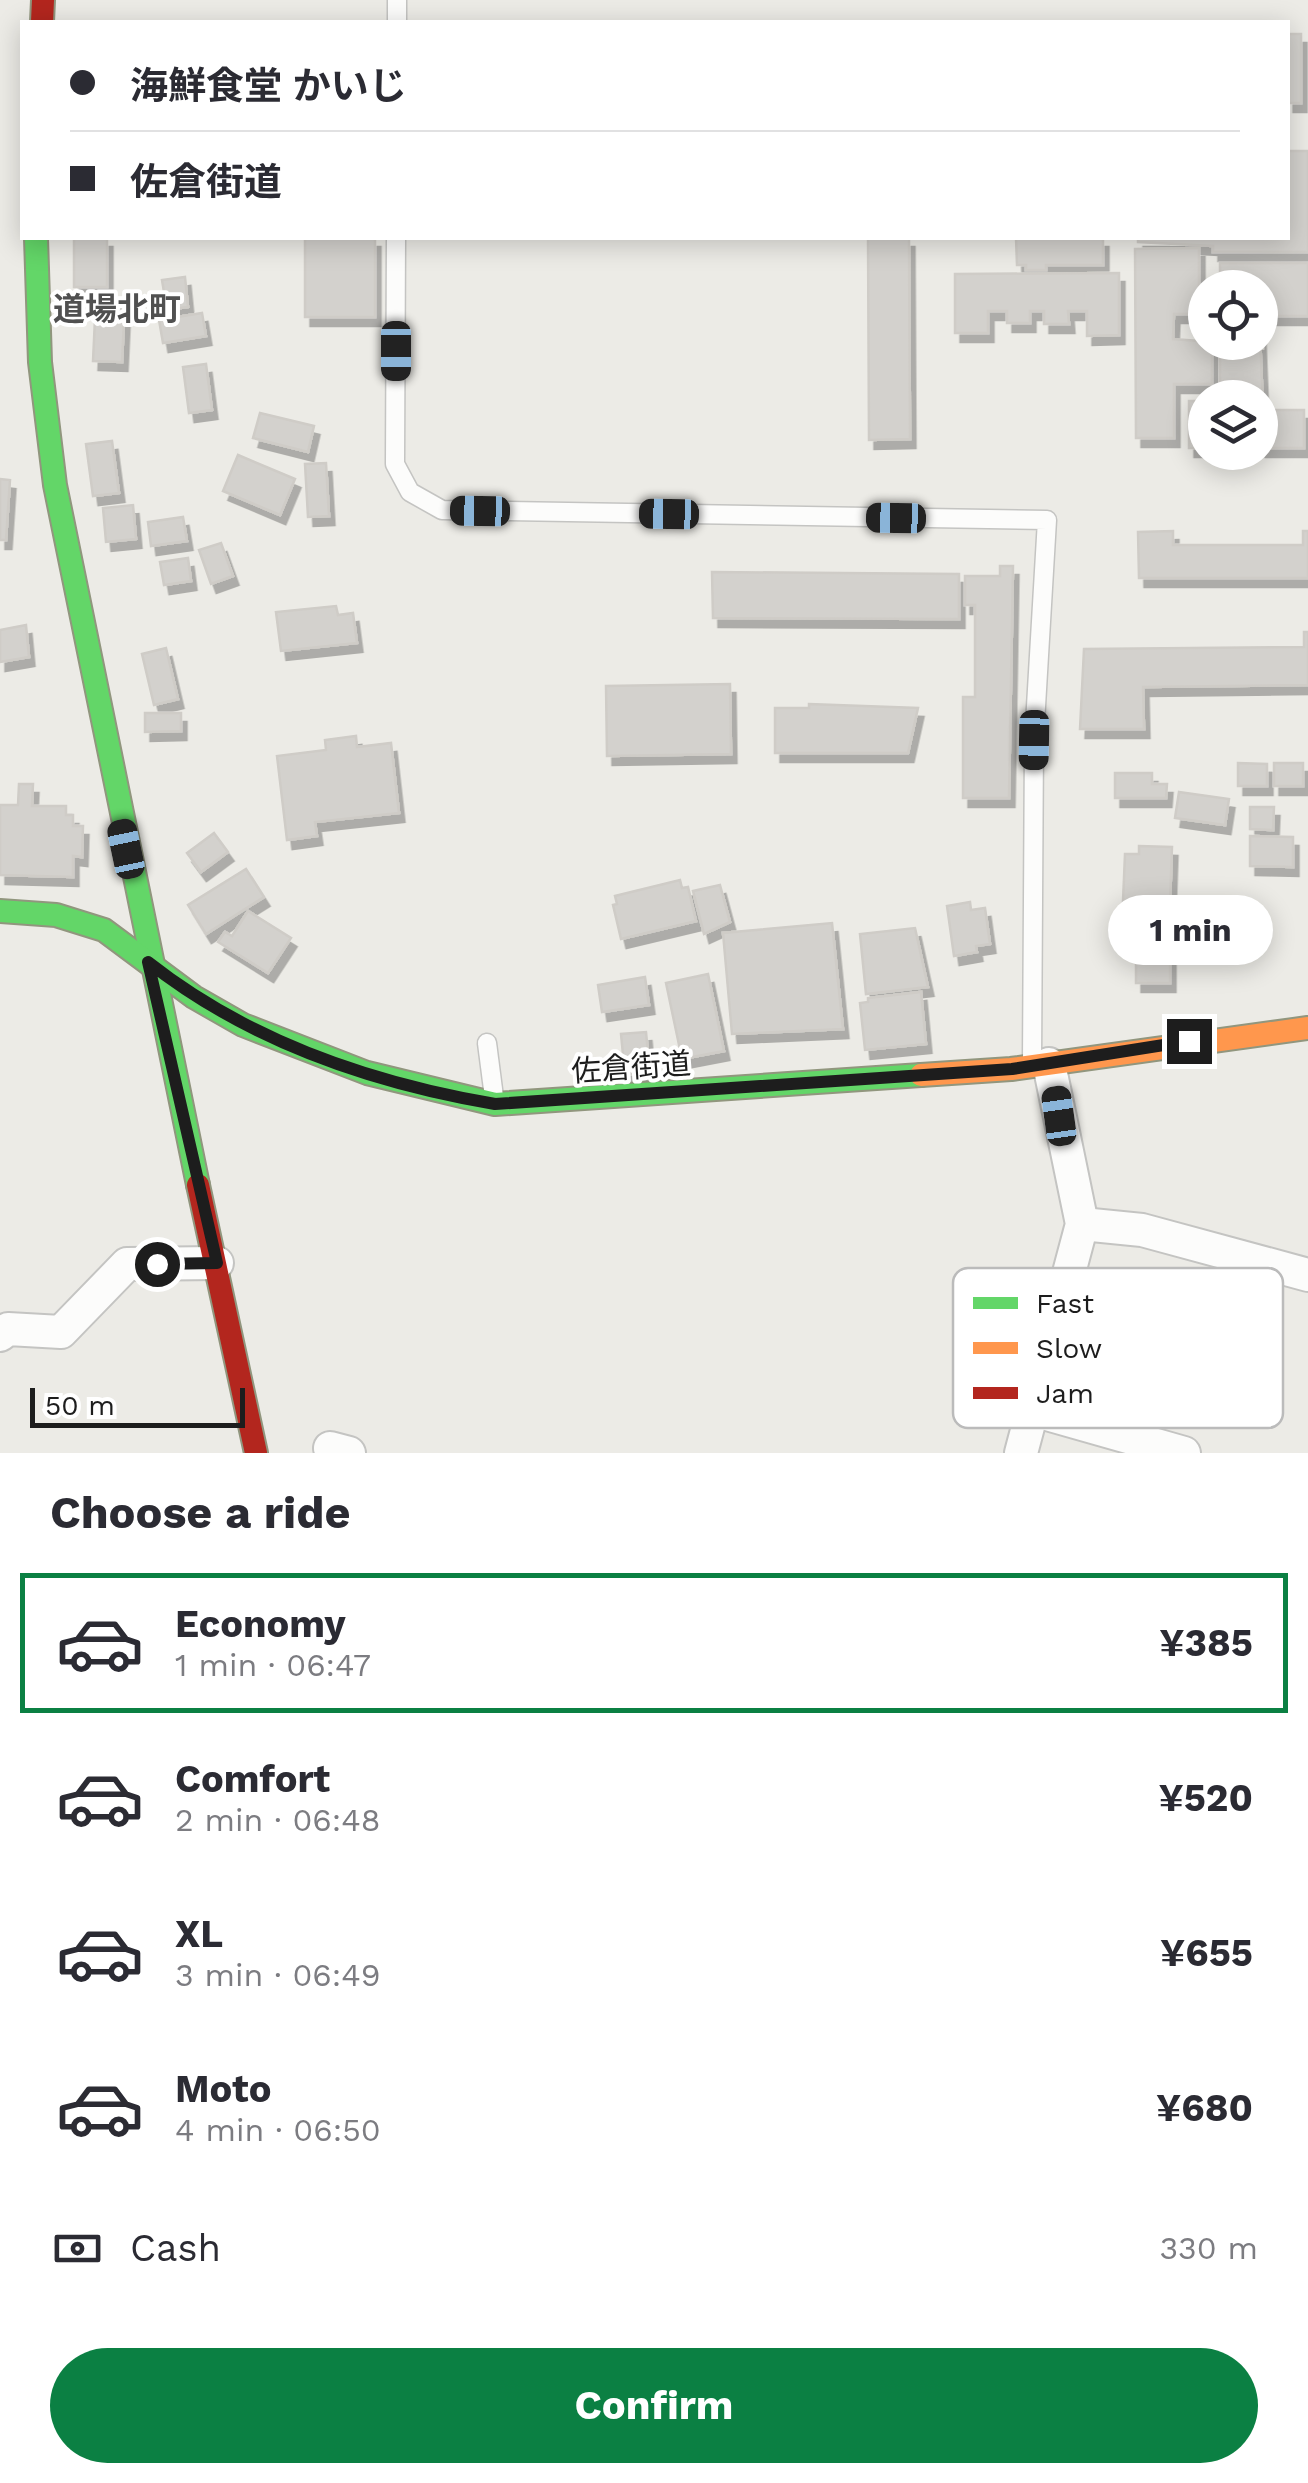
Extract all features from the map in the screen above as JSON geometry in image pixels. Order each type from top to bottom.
[{"type":"main road","points":[[36,240],[34,320],[50,472],[148,962],[256,1453]]},
{"type":"main road","name":"佐倉街道","points":[[0,912],[56,915],[84,922],[104,930],[204,1004],[275,1038],[414,1087],[495,1104],[1040,1065],[1189,1041],[1308,1028]]},
{"type":"street","points":[[1040,1065],[1082,1224],[1070,1268]]},
{"type":"street","points":[[1082,1224],[1142,1230],[1279,1268]]},
{"type":"street","points":[[0,1335],[8,1330],[61,1332],[127,1264],[217,1263]]},
{"type":"street","points":[[1283,1269],[1308,1276]]},
{"type":"street","points":[[1020,1453],[1027,1428]]},
{"type":"street","points":[[1096,1428],[1184,1453]]},
{"type":"lane","points":[[396,240],[396,464],[410,492],[442,510],[1047,520],[1034,758],[1040,1065]]},
{"type":"lane","points":[[488,1043],[495,1104]]},
{"type":"building","points":[[1290,34],[1301,34],[1301,103],[1290,103]]},
{"type":"building","points":[[1290,151],[1308,151],[1308,252],[1213,252],[1213,246],[1138,242],[1290,240]]},
{"type":"building","points":[[74,240],[107,240],[107,287],[74,287]]},
{"type":"building","points":[[305,240],[375,240],[375,317],[305,317]]},
{"type":"building","points":[[868,240],[909,240],[910,439],[869,440]]},
{"type":"building","points":[[1016,240],[1103,240],[1103,265],[1046,265],[1046,270],[1026,270],[1026,265],[1017,265]]},
{"type":"building","points":[[1199,248],[1199,270],[1188,270],[1188,314],[1174,314],[1173,339],[1188,340],[1188,360],[1212,360],[1212,380],[1174,384],[1174,438],[1136,438],[1135,249]]},
{"type":"building","points":[[1220,263],[1308,263],[1308,316],[1278,316],[1278,270],[1220,270]]},
{"type":"building","points":[[1119,273],[1119,335],[1087,336],[1087,311],[1068,311],[1069,324],[1044,324],[1044,311],[1030,311],[1030,323],[1007,323],[1007,311],[988,311],[988,333],[955,333],[955,274]]},
{"type":"building","points":[[185,277],[188,307],[167,310],[162,280]]},
{"type":"building","points":[[96,297],[125,299],[122,362],[93,361]]},
{"type":"building","points":[[202,313],[206,336],[163,343],[159,320]]},
{"type":"building","points":[[1220,360],[1261,360],[1262,380],[1220,380]]},
{"type":"building","points":[[206,364],[212,410],[189,413],[183,367]]},
{"type":"building","points":[[1278,410],[1304,410],[1304,448],[1278,448]]},
{"type":"building","points":[[260,413],[314,426],[308,452],[253,438]]},
{"type":"building","points":[[112,441],[119,493],[93,496],[86,444]]},
{"type":"building","points":[[238,455],[295,479],[280,515],[223,491]]},
{"type":"building","points":[[326,463],[329,516],[308,517],[305,464]]},
{"type":"building","points":[[0,479],[10,480],[6,540],[0,540]]},
{"type":"building","points":[[133,505],[136,539],[106,542],[103,508]]},
{"type":"building","points":[[183,517],[187,541],[151,546],[148,522]]},
{"type":"building","points":[[1173,531],[1173,545],[1303,545],[1303,531],[1308,531],[1308,578],[1139,578],[1138,532]]},
{"type":"building","points":[[221,543],[233,576],[211,584],[199,550]]},
{"type":"building","points":[[188,558],[191,581],[164,585],[160,562]]},
{"type":"building","points":[[1000,566],[1013,566],[1009,798],[963,798],[963,697],[975,697],[975,605],[965,605],[965,576],[1000,576]]},
{"type":"building","points":[[712,572],[959,574],[959,619],[713,618]]},
{"type":"building","points":[[336,606],[338,615],[353,613],[357,643],[281,651],[276,612]]},
{"type":"building","points":[[26,625],[29,657],[0,662],[0,630]]},
{"type":"building","points":[[1304,632],[1308,632],[1308,685],[1143,687],[1144,729],[1080,729],[1084,649],[1304,647]]},
{"type":"building","points":[[166,648],[178,699],[154,705],[142,654]]},
{"type":"building","points":[[730,684],[731,754],[607,756],[606,686]]},
{"type":"building","points":[[809,704],[918,708],[908,753],[775,753],[775,708],[809,708]]},
{"type":"building","points":[[145,713],[181,713],[181,731],[145,732]]},
{"type":"building","points":[[356,736],[357,747],[391,743],[399,813],[315,822],[317,836],[287,840],[277,756],[326,750],[325,740]]},
{"type":"building","points":[[1238,763],[1267,764],[1267,786],[1238,786]]},
{"type":"building","points":[[1274,763],[1303,763],[1303,786],[1274,786]]},
{"type":"building","points":[[1115,773],[1152,773],[1152,784],[1167,784],[1166,798],[1115,798]]},
{"type":"building","points":[[19,784],[33,784],[32,806],[66,806],[66,815],[73,815],[73,826],[83,826],[82,857],[73,856],[73,877],[0,875],[0,805],[18,805]]},
{"type":"building","points":[[1179,792],[1229,799],[1225,825],[1175,818]]},
{"type":"building","points":[[1250,807],[1274,807],[1273,830],[1250,829]]},
{"type":"building","points":[[214,833],[228,852],[201,872],[187,853]]},
{"type":"building","points":[[1250,836],[1293,837],[1293,867],[1250,866]]},
{"type":"building","points":[[1139,846],[1172,847],[1170,903],[1123,901],[1125,854],[1139,854]]},
{"type":"building","points":[[246,869],[264,897],[206,934],[188,905]]},
{"type":"building","points":[[680,880],[682,888],[688,887],[696,921],[621,939],[613,905],[617,904],[615,896]]},
{"type":"building","points":[[720,885],[730,922],[704,934],[693,891]]},
{"type":"building","points":[[970,902],[971,910],[985,908],[990,944],[976,946],[977,952],[954,956],[947,906]]},
{"type":"building","points":[[248,911],[291,938],[268,973],[218,942],[225,932],[232,936]]},
{"type":"building","points":[[832,923],[843,1029],[732,1034],[723,933]]},
{"type":"building","points":[[915,928],[928,987],[866,994],[860,934]]},
{"type":"building","points":[[1136,955],[1170,955],[1170,983],[1136,983]]},
{"type":"building","points":[[708,974],[724,1051],[682,1059],[666,983]]},
{"type":"building","points":[[645,977],[649,1005],[602,1012],[598,985]]},
{"type":"building","points":[[921,992],[926,1044],[865,1050],[860,1003],[868,1002],[868,998]]},
{"type":"building","points":[[646,1032],[649,1063],[643,1063],[644,1073],[625,1075],[621,1034]]},
{"type":"traffic: fast","points":[[36,240],[40,362],[55,485],[198,1185]]},
{"type":"traffic: fast","points":[[0,911],[56,915],[104,930],[194,997],[243,1025],[367,1073],[495,1104],[921,1075]]},
{"type":"traffic: slow","points":[[921,1075],[1011,1069],[1308,1028]]},
{"type":"traffic: jam","points":[[42,20],[43,0]]},
{"type":"traffic: jam","points":[[198,1185],[256,1453]]},
{"type":"district","name":"道場北町","points":[[117,309]]},
{"type":"route","points":[[157,1264],[217,1263],[148,962],[194,998],[243,1025],[368,1073],[495,1104],[584,1101],[1012,1069],[1189,1041]]}]
